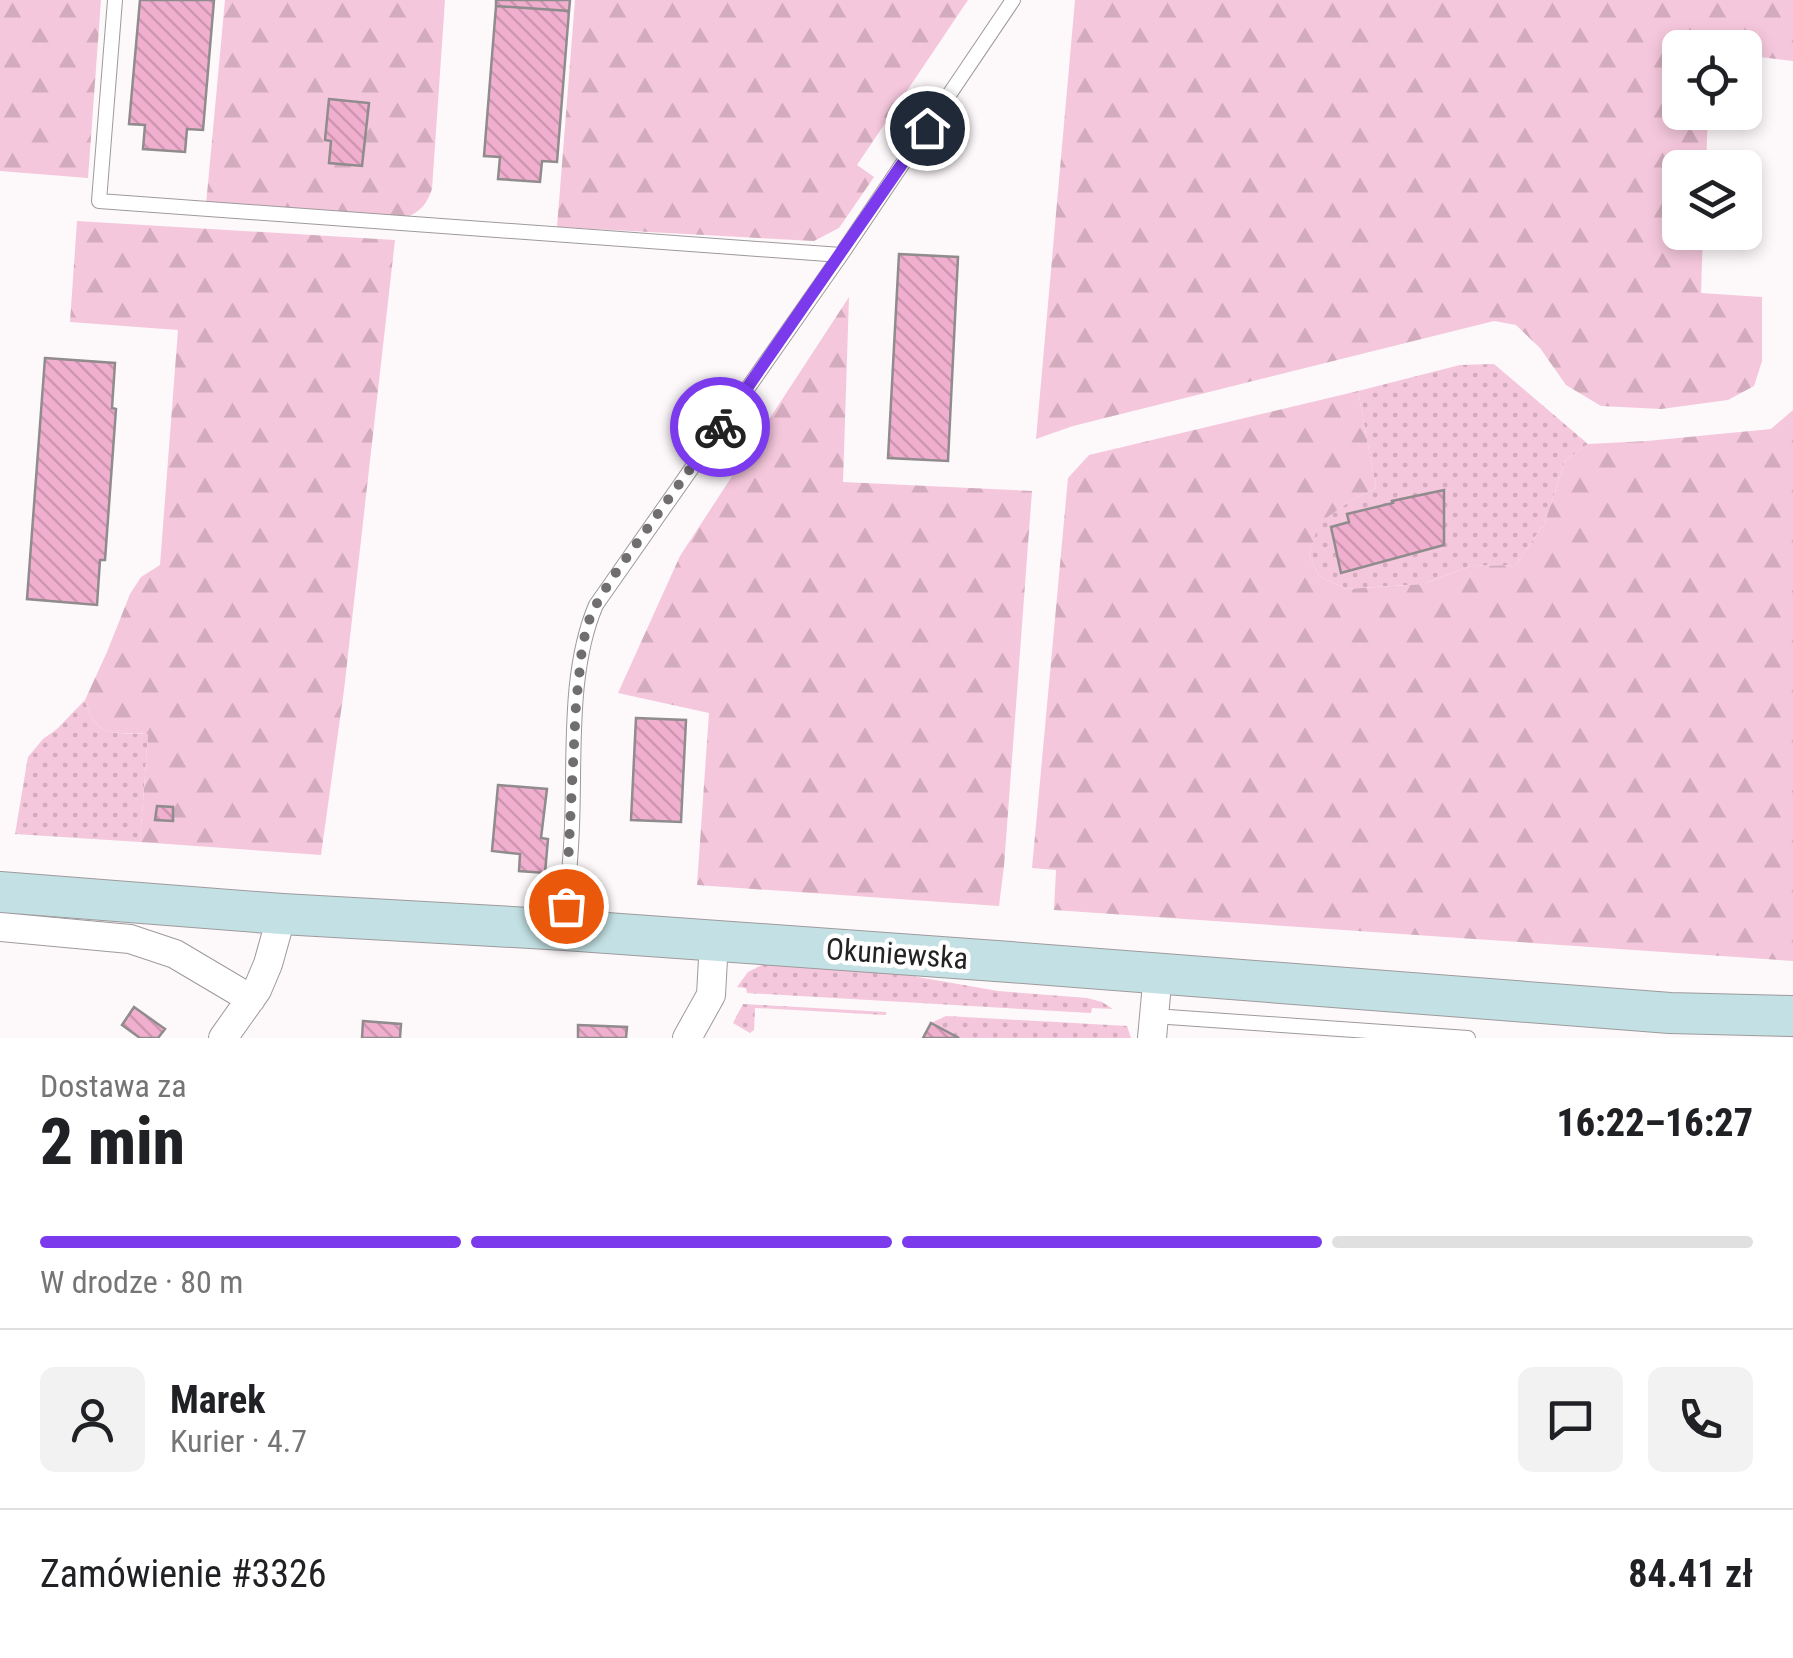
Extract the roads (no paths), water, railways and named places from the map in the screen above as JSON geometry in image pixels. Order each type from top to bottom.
[{"type":"main road","name":"Okuniewska","points":[[0,892],[1670,1013],[1793,1016]]},
{"type":"street","points":[[223,1038],[251,998],[268,964],[282,914]]},
{"type":"street","points":[[0,928],[130,940],[176,954],[251,998]]},
{"type":"street","points":[[687,1038],[711,995],[714,941]]},
{"type":"street","points":[[1153,1027],[1158,973]]},
{"type":"lane","points":[[115,0],[100,202],[840,255]]},
{"type":"lane","points":[[565,930],[576,704],[582,649],[596,605],[1013,0]]},
{"type":"lane","points":[[1153,1027],[1291,1026],[1468,1038]]}]
